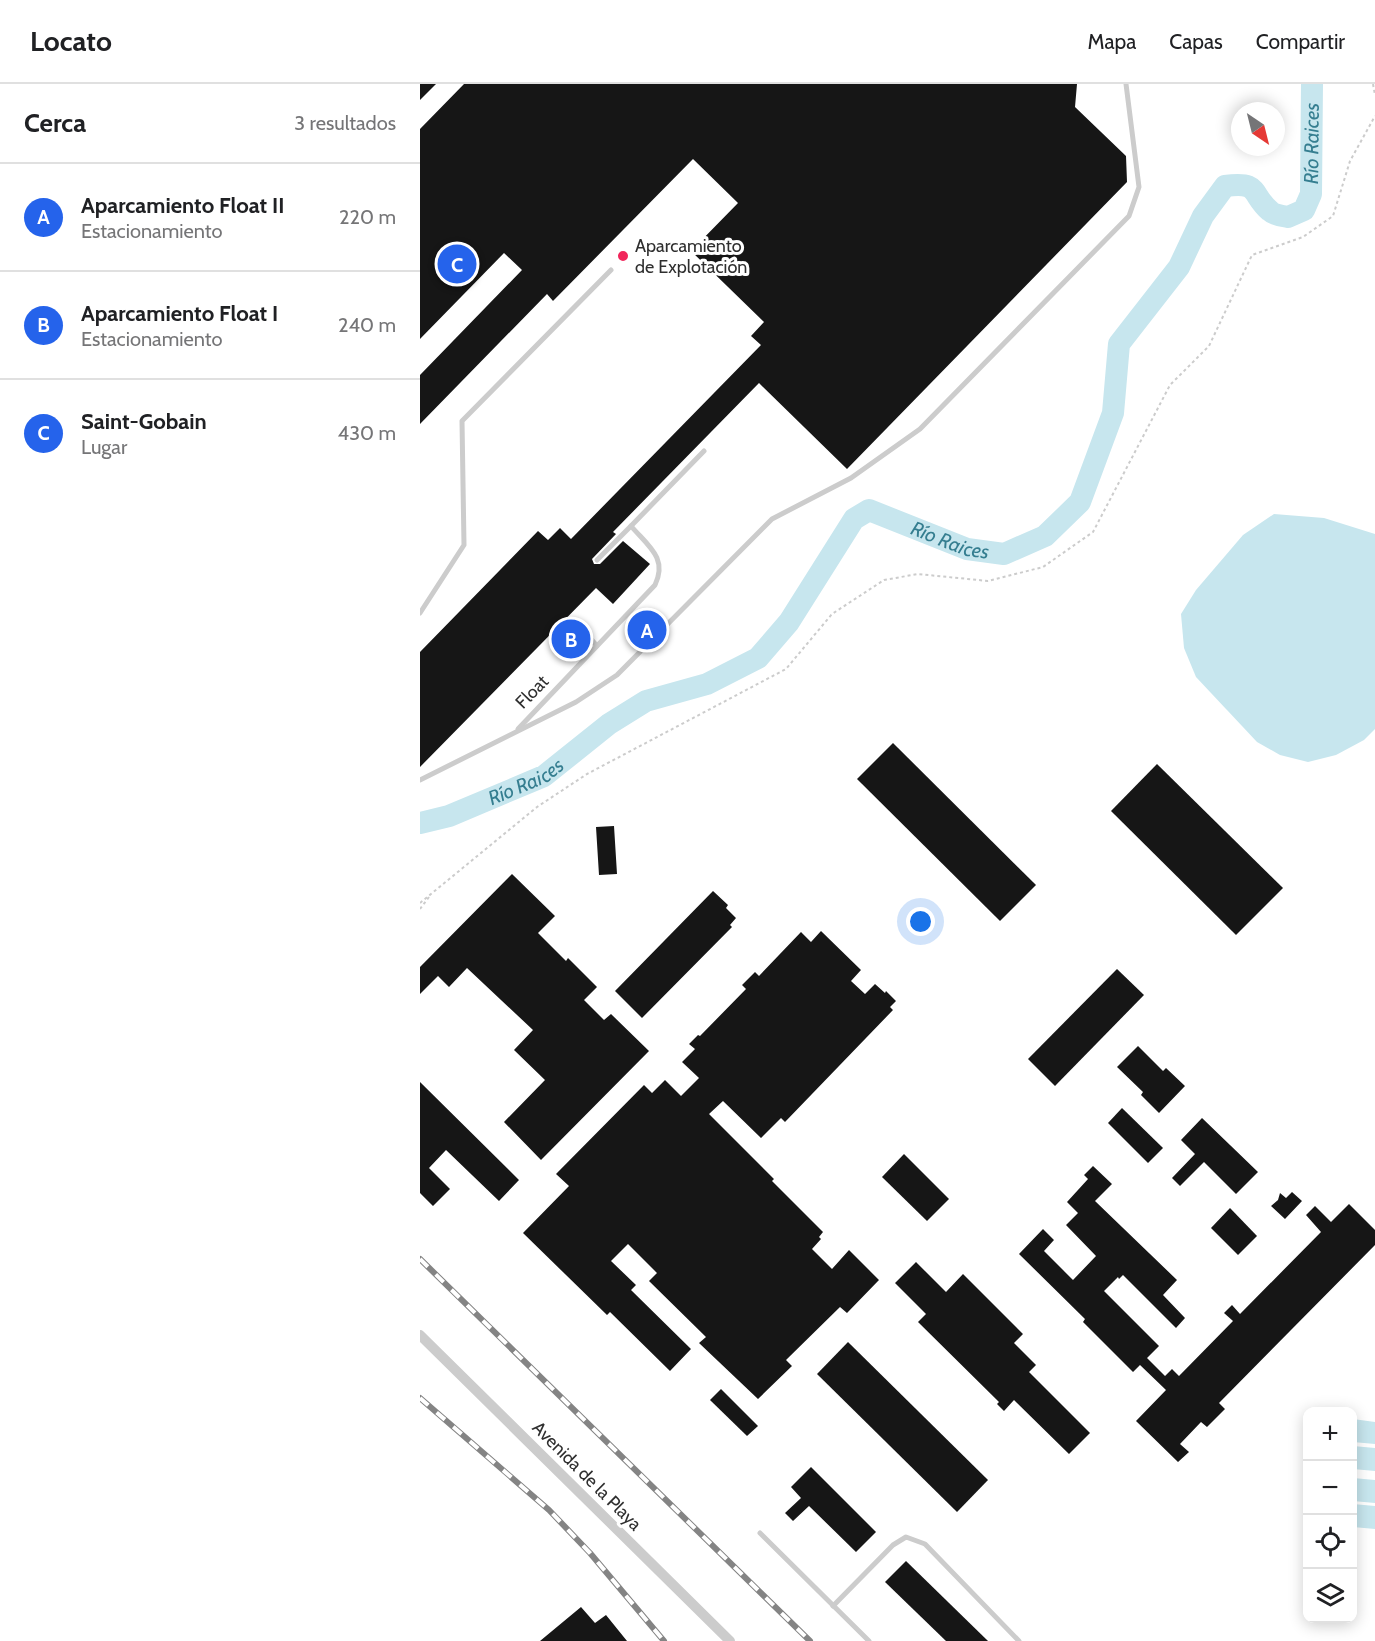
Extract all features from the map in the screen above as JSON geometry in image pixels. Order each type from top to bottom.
[{"type":"street","name":"Avenida de la Playa","points":[[420,1335],[730,1641]]},
{"type":"lane","points":[[420,780],[576,702],[617,675],[772,519],[851,478],[920,429],[1129,216],[1139,187],[1126,84]]},
{"type":"lane","points":[[420,613],[464,546],[462,421],[611,270]]},
{"type":"lane","points":[[597,560],[704,452]]},
{"type":"lane","name":"Float","points":[[514,733],[655,585],[660,573],[658,557],[631,526]]},
{"type":"lane","points":[[582,629],[597,646]]},
{"type":"lane","points":[[760,1533],[869,1641]]},
{"type":"lane","points":[[833,1606],[893,1545],[906,1538],[925,1544],[1019,1641]]},
{"type":"path","points":[[1373,84],[1375,95]]},
{"type":"path","points":[[420,903],[537,807],[586,774],[786,669],[832,614],[884,579],[918,574],[988,581],[1043,567],[1093,532],[1170,385],[1209,346],[1252,255],[1304,237],[1333,216],[1350,161],[1375,116]]},
{"type":"path","points":[[420,909],[432,892]]},
{"type":"water","points":[[1274,514],[1324,518],[1375,534],[1375,729],[1364,740],[1336,755],[1308,762],[1280,755],[1257,742],[1196,677],[1184,648],[1181,614],[1196,590],[1243,535]]},
{"type":"water","points":[[1357,1420],[1375,1422],[1375,1444],[1357,1442]]},
{"type":"water","points":[[1357,1446],[1375,1448],[1375,1471],[1357,1469]]},
{"type":"water","points":[[1357,1478],[1375,1480],[1375,1503],[1357,1501]]},
{"type":"water","points":[[1357,1504],[1375,1506],[1375,1529],[1357,1527]]},
{"type":"building","points":[[420,84],[436,84],[420,100]]},
{"type":"building","points":[[464,84],[1077,84],[1075,107],[1126,156],[1127,182],[847,469],[759,383],[613,532],[616,534],[592,559],[594,564],[600,564],[623,541],[650,564],[613,604],[596,588],[420,767],[420,652],[538,531],[548,540],[560,528],[571,539],[761,345],[751,336],[764,322],[691,251],[738,203],[693,159],[553,301],[547,294],[420,424],[420,375],[522,270],[504,253],[420,339],[420,129]]},
{"type":"building","points":[[893,743],[1036,885],[1000,921],[857,779]]},
{"type":"building","points":[[1157,764],[1283,888],[1236,935],[1111,811]]},
{"type":"building","points":[[614,826],[617,874],[599,875],[596,827]]},
{"type":"building","points":[[512,874],[555,916],[538,933],[566,961],[568,958],[597,987],[584,1000],[604,1020],[611,1014],[649,1051],[541,1160],[504,1122],[545,1080],[514,1050],[533,1030],[467,968],[449,987],[438,976],[420,994],[420,967]]},
{"type":"building","points":[[713,891],[728,905],[726,908],[736,918],[730,925],[732,927],[642,1018],[615,991]]},
{"type":"building","points":[[821,931],[861,970],[851,981],[865,994],[875,984],[885,993],[886,991],[896,1001],[890,1007],[893,1010],[785,1122],[781,1118],[761,1138],[723,1101],[709,1114],[823,1232],[819,1237],[821,1239],[812,1249],[832,1269],[849,1250],[879,1280],[847,1313],[840,1307],[786,1360],[792,1366],[758,1399],[699,1343],[706,1337],[649,1281],[657,1273],[628,1244],[611,1261],[636,1285],[631,1290],[691,1349],[670,1371],[610,1312],[607,1315],[523,1233],[569,1186],[556,1174],[644,1085],[652,1093],[665,1080],[681,1096],[699,1078],[682,1062],[695,1049],[689,1044],[698,1035],[700,1036],[746,989],[742,985],[755,972],[759,976],[801,932],[811,942]]},
{"type":"building","points":[[1117,969],[1144,995],[1055,1086],[1028,1059]]},
{"type":"building","points":[[1138,1046],[1163,1071],[1166,1068],[1185,1086],[1159,1113],[1141,1095],[1143,1092],[1117,1067]]},
{"type":"building","points":[[420,1082],[519,1180],[499,1201],[446,1150],[429,1168],[450,1189],[433,1206],[420,1193]]},
{"type":"building","points":[[1122,1108],[1163,1148],[1148,1163],[1108,1123]]},
{"type":"building","points":[[1202,1118],[1258,1172],[1236,1194],[1204,1162],[1180,1186],[1172,1178],[1195,1154],[1181,1140]]},
{"type":"building","points":[[904,1154],[949,1199],[927,1221],[882,1177]]},
{"type":"building","points":[[1093,1166],[1112,1184],[1095,1201],[1177,1280],[1163,1295],[1185,1318],[1176,1328],[1123,1275],[1104,1291],[1159,1346],[1147,1358],[1165,1376],[1172,1369],[1179,1376],[1233,1321],[1224,1313],[1232,1305],[1240,1314],[1321,1232],[1306,1215],[1315,1206],[1331,1222],[1349,1204],[1375,1230],[1375,1245],[1219,1403],[1225,1409],[1207,1427],[1201,1422],[1180,1444],[1189,1452],[1178,1462],[1136,1421],[1166,1390],[1140,1365],[1133,1372],[1083,1322],[1085,1319],[1019,1254],[1043,1229],[1054,1240],[1044,1251],[1073,1280],[1096,1256],[1066,1225],[1078,1213],[1067,1202],[1088,1179],[1084,1175]]},
{"type":"building","points":[[1292,1192],[1302,1201],[1285,1219],[1271,1206],[1278,1200],[1280,1193],[1286,1198]]},
{"type":"building","points":[[1230,1208],[1257,1236],[1238,1255],[1211,1228]]},
{"type":"building","points":[[916,1262],[946,1292],[963,1274],[1023,1334],[1014,1343],[1036,1365],[1029,1372],[1090,1433],[1069,1454],[1014,1400],[1004,1411],[997,1404],[999,1402],[918,1322],[926,1314],[895,1283]]},
{"type":"building","points":[[848,1342],[988,1480],[957,1512],[817,1374]]},
{"type":"building","points":[[721,1389],[758,1426],[747,1436],[710,1400]]},
{"type":"building","points":[[811,1467],[876,1532],[856,1552],[809,1506],[793,1521],[785,1513],[801,1498],[791,1487]]},
{"type":"building","points":[[906,1561],[988,1641],[946,1641],[885,1582]]},
{"type":"building","points":[[581,1607],[595,1623],[606,1615],[627,1641],[540,1641]]},
{"type":"waterway","name":"Río Raices","points":[[420,823],[449,816],[544,776],[609,724],[646,701],[707,684],[758,658],[789,622],[854,519],[869,510],[967,549],[1004,554],[1045,536],[1080,502],[1113,413],[1119,344],[1179,267],[1203,216],[1225,186],[1250,187],[1264,205],[1276,214],[1288,217],[1304,210],[1311,194],[1312,84]]},
{"type":"railway","points":[[420,1259],[810,1641]]},
{"type":"railway","points":[[420,1398],[549,1510],[590,1553],[664,1641]]},
{"type":"place","name":"Aparcamiento de Explotación","points":[[623,256]]},
{"type":"place","name":"Saint-Gobain","points":[[457,264]]},
{"type":"place","name":"Aparcamiento Float II","points":[[647,630]]},
{"type":"place","name":"Aparcamiento Float I","points":[[571,639]]}]
